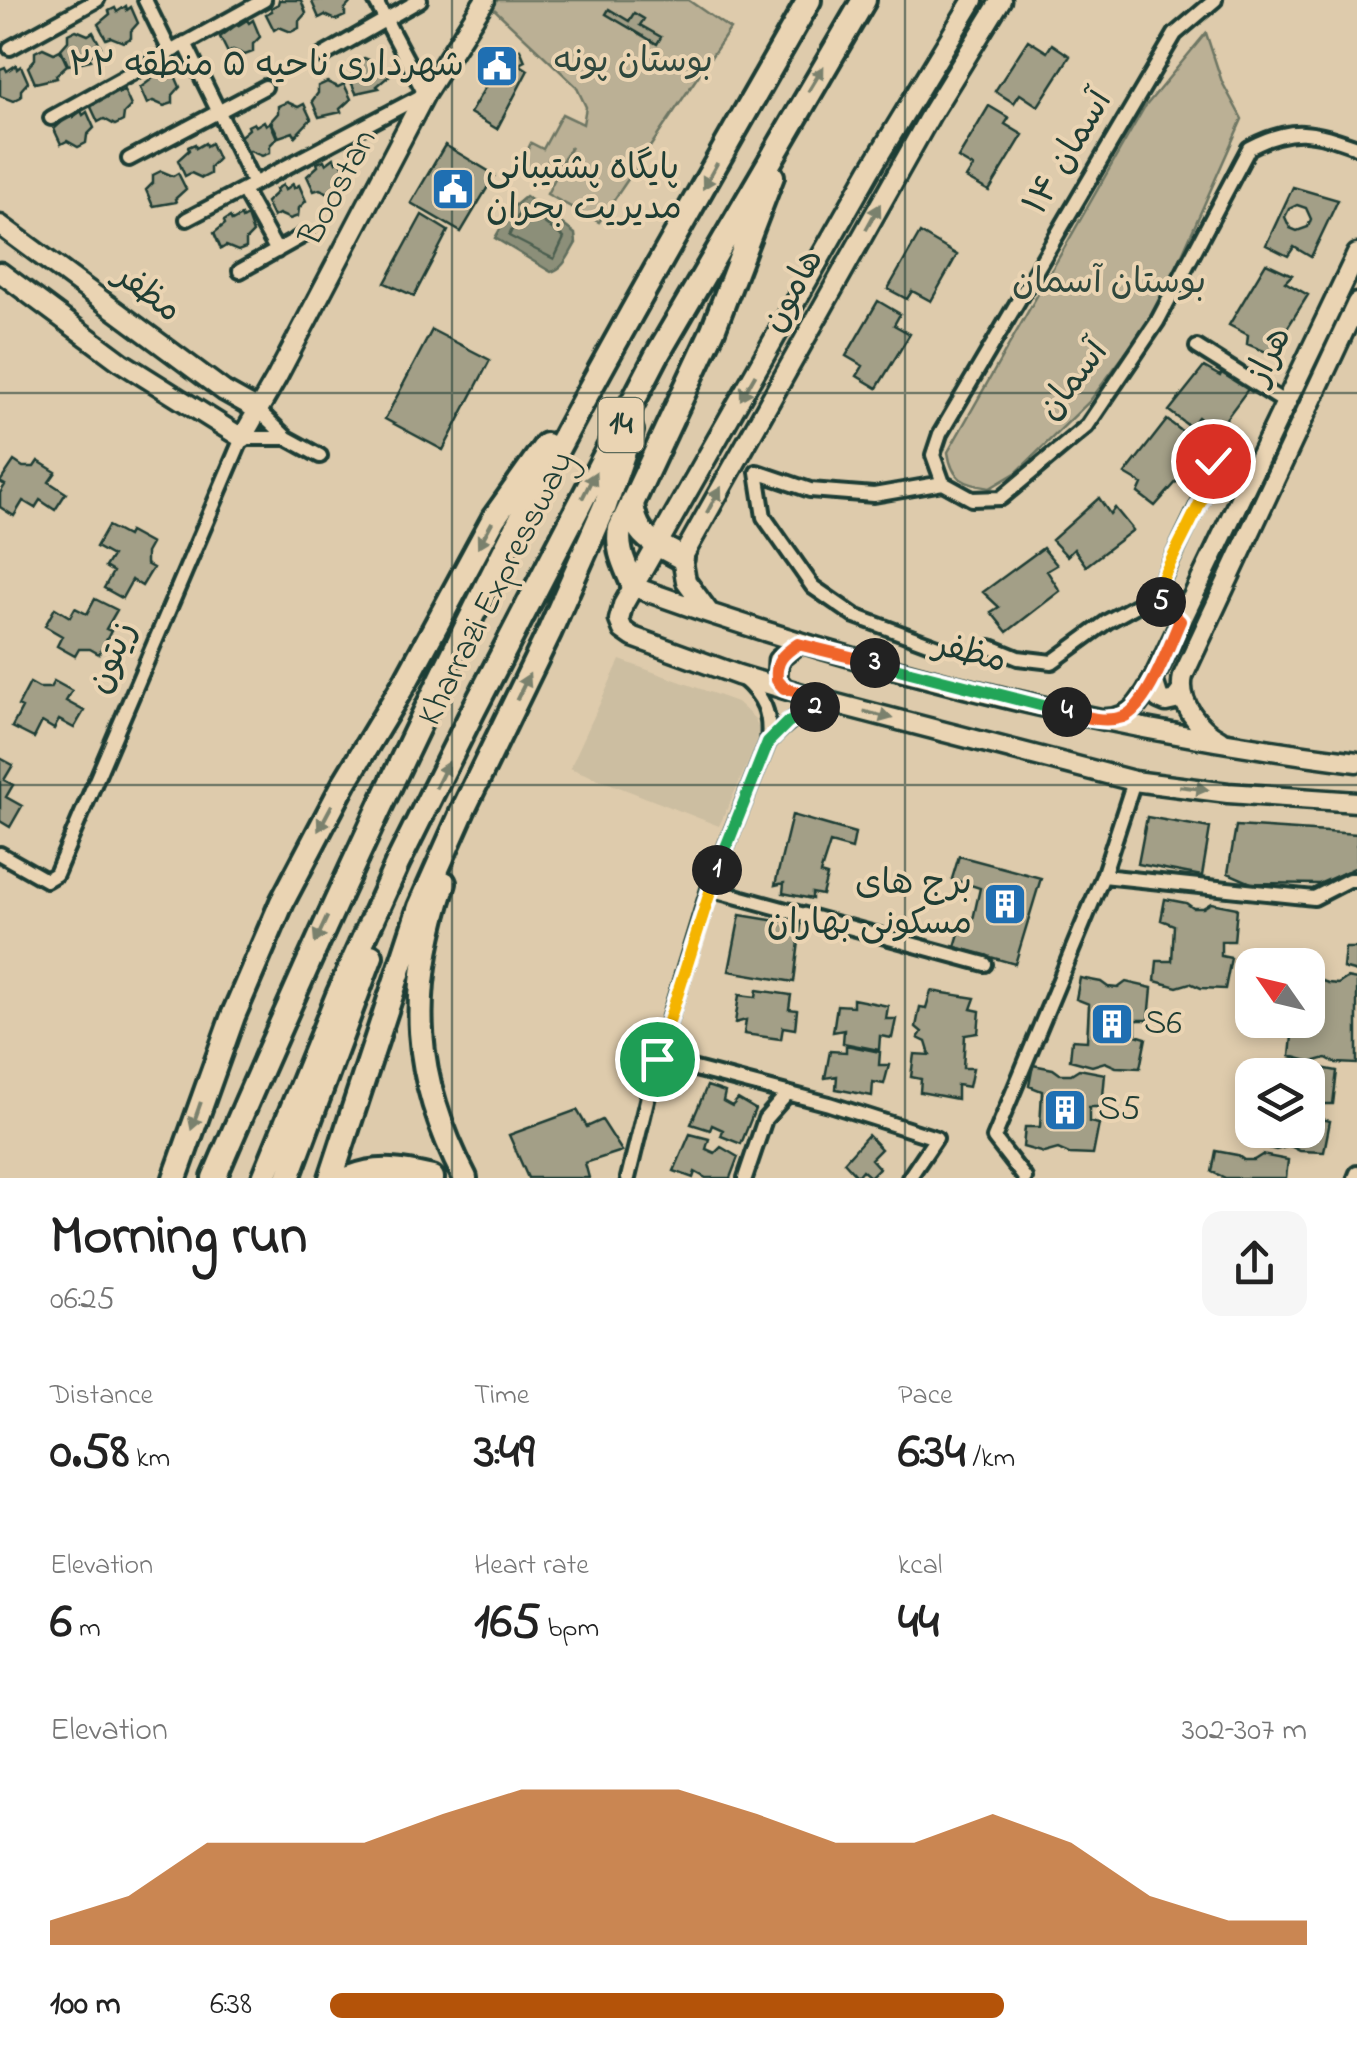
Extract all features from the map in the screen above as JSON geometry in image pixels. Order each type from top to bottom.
[{"type":"highway","name":"Kharrazi Expressway","points":[[214,1178],[304,967],[516,528],[600,369],[809,0]]},
{"type":"highway","name":"Kharrazi Expressway","points":[[264,1178],[339,993],[398,862],[656,358],[864,0]]},
{"type":"highway","points":[[849,24],[875,0]]},
{"type":"highway","points":[[634,587],[618,542],[632,501],[713,330],[797,110]]},
{"type":"highway","points":[[331,1178],[420,907],[550,633],[605,506],[656,358]]},
{"type":"highway","points":[[176,1178],[197,1110],[282,902],[494,518],[600,369]]},
{"type":"highway","points":[[632,501],[637,528],[682,558]]},
{"type":"highway","points":[[465,1178],[436,1113],[419,1030],[426,948],[491,752]]},
{"type":"highway","points":[[288,1178],[369,962],[398,862]]},
{"type":"highway","points":[[350,1178],[365,1172],[398,1169],[432,1178]]},
{"type":"street","points":[[10,48],[97,0]]},
{"type":"street","points":[[145,0],[170,51]]},
{"type":"street","points":[[51,118],[264,0]]},
{"type":"street","points":[[187,219],[425,94],[375,0]]},
{"type":"street","points":[[322,56],[420,0]]},
{"type":"street","name":"Boostan","points":[[258,410],[425,94],[485,0]]},
{"type":"street","name":"هامون","points":[[738,675],[651,645],[623,630],[619,620],[658,544],[928,70],[973,0]]},
{"type":"street","name":"هامون","points":[[682,558],[948,84],[1001,0]]},
{"type":"street","name":"آسمان ۱۴","points":[[943,482],[933,456],[940,434],[1175,34],[1215,0]]},
{"type":"street","points":[[185,42],[220,112],[276,251]]},
{"type":"street","points":[[928,70],[948,84]]},
{"type":"street","points":[[130,159],[264,87]]},
{"type":"street","name":"آسمان","points":[[943,482],[972,499],[1000,498],[1087,426],[1157,322],[1249,148],[1276,134],[1314,132],[1357,147]]},
{"type":"street","name":"مظفر","points":[[0,225],[224,391],[258,410]]},
{"type":"street","points":[[240,271],[306,234]]},
{"type":"street","name":"هراز","points":[[1096,720],[1127,716],[1143,698],[1355,262]]},
{"type":"street","name":"مظفر","points":[[0,272],[122,362],[242,438]]},
{"type":"street","name":"هراز","points":[[1181,692],[1183,676],[1357,303]]},
{"type":"street","points":[[1197,347],[1284,402]]},
{"type":"street","points":[[198,410],[217,409],[224,391]]},
{"type":"street","points":[[258,410],[287,438],[320,456]]},
{"type":"street","name":"زیتون","points":[[0,854],[46,880],[56,874],[242,438],[258,410]]},
{"type":"street","points":[[242,438],[287,438]]},
{"type":"street","points":[[991,648],[1018,658],[1052,662],[1108,621],[1155,595],[1208,487],[1216,468],[1213,461]]},
{"type":"street","points":[[938,648],[855,616],[813,587],[764,517],[758,472],[810,490],[874,496],[943,482]]},
{"type":"street","points":[[682,558],[686,581],[712,615]]},
{"type":"street","name":"مظفر","points":[[634,587],[798,644],[1096,720],[1234,746],[1357,762]]},
{"type":"street","points":[[1155,595],[1178,602],[1190,600]]},
{"type":"street","points":[[1155,595],[1180,621]]},
{"type":"street","points":[[784,688],[777,680],[778,660],[798,644]]},
{"type":"street","points":[[738,675],[1134,781],[1357,802]]},
{"type":"street","points":[[628,1178],[657,1059],[710,889],[768,742],[770,723],[766,706],[756,690],[738,675]]},
{"type":"street","points":[[1153,680],[1159,699],[1175,700],[1181,692],[1206,730],[1234,746]]},
{"type":"street","points":[[768,742],[806,710],[829,702]]},
{"type":"street","points":[[1024,1178],[994,1138],[1103,876],[1134,781]]},
{"type":"street","points":[[1103,876],[1314,898],[1349,880],[1357,880]]},
{"type":"street","points":[[710,889],[984,964]]},
{"type":"street","points":[[657,1059],[936,1138],[909,1178]]},
{"type":"street","points":[[745,1178],[765,1119],[788,1093]]},
{"type":"shaded area","points":[[620,660],[737,702],[755,719],[761,735],[719,826],[570,768]]},
{"type":"green space","name":"بوستان پونه","points":[[497,0],[688,0],[730,29],[599,222],[547,194],[571,147],[560,164],[549,159],[538,179],[519,168],[531,143],[543,149],[562,114],[583,124],[586,107],[576,86],[492,7]]},
{"type":"green space","name":"بوستان آسمان","points":[[1206,33],[1222,82],[1242,119],[1157,311],[1089,402],[1017,472],[990,488],[966,482],[956,475],[948,452],[1144,108]]},
{"type":"water","points":[[526,196],[575,234],[576,243],[566,260],[551,272],[495,238],[512,208]]},
{"type":"building","points":[[279,0],[301,0],[306,13],[299,28],[291,32],[279,27],[274,30],[266,14],[271,8]]},
{"type":"building","points":[[352,1],[345,16],[336,20],[325,15],[319,18],[312,2]]},
{"type":"building","points":[[126,6],[127,10],[131,7],[138,23],[131,38],[123,42],[106,39],[98,24],[109,11],[115,8],[117,12]]},
{"type":"building","points":[[609,9],[629,21],[634,13],[644,19],[640,25],[661,37],[657,44],[606,14]]},
{"type":"building","points":[[253,20],[260,37],[253,44],[253,52],[228,53],[220,37],[237,21],[239,25]]},
{"type":"building","points":[[76,30],[88,35],[93,32],[101,47],[89,57],[91,60],[68,65],[61,49],[68,34]]},
{"type":"building","points":[[1028,40],[1047,52],[1052,44],[1070,56],[1038,106],[1020,94],[1014,103],[995,91]]},
{"type":"building","points":[[43,48],[54,53],[60,50],[67,65],[57,78],[35,83],[28,67],[35,52]]},
{"type":"building","points":[[520,49],[525,61],[519,64],[528,70],[497,129],[470,113],[504,55],[509,58],[514,50]]},
{"type":"building","points":[[364,58],[376,63],[381,60],[389,76],[379,88],[356,93],[349,77],[356,70],[356,62]]},
{"type":"building","points":[[16,65],[17,69],[21,66],[28,82],[21,97],[13,101],[0,96],[0,69],[5,67],[7,71]]},
{"type":"building","points":[[173,71],[180,87],[173,95],[173,103],[147,104],[140,88],[152,79],[150,75],[157,72],[159,76]]},
{"type":"building","points":[[327,82],[338,87],[344,84],[351,99],[341,112],[319,117],[312,101],[318,86]]},
{"type":"building","points":[[118,89],[119,93],[124,90],[131,106],[123,121],[115,125],[104,119],[98,122],[91,107],[101,94],[108,91],[110,95]]},
{"type":"building","points":[[287,102],[298,107],[304,104],[311,119],[295,136],[293,132],[279,137],[271,121],[278,106]]},
{"type":"building","points":[[989,106],[1009,118],[1005,124],[1023,135],[989,191],[966,178],[973,167],[958,158]]},
{"type":"building","points":[[81,111],[83,115],[87,112],[94,128],[86,143],[78,147],[67,141],[61,144],[54,129],[64,116],[71,113],[73,117]]},
{"type":"building","points":[[264,121],[266,125],[270,122],[277,138],[270,145],[270,153],[245,154],[237,139],[248,126]]},
{"type":"building","points":[[211,143],[218,159],[210,167],[210,174],[202,178],[191,173],[185,176],[178,160],[188,147]]},
{"type":"building","name":"پایگاه پشتیبانی مدیریت بحران","points":[[445,145],[495,175],[461,232],[411,203]]},
{"type":"building","points":[[334,158],[336,162],[340,159],[347,175],[339,190],[331,194],[320,189],[314,191],[307,176],[317,163],[324,160],[326,164]]},
{"type":"building","points":[[161,171],[173,176],[178,173],[186,189],[176,202],[153,206],[146,190],[153,183],[153,175]]},
{"type":"building","points":[[293,184],[294,188],[299,185],[306,201],[298,216],[273,217],[266,202],[276,189],[283,185],[285,190]]},
{"type":"building","points":[[1293,187],[1338,200],[1311,257],[1294,247],[1288,256],[1266,245]],"holes":[[[1297,205],[1306,208],[1311,219],[1308,227],[1297,231],[1290,228],[1285,217],[1289,209]]]},
{"type":"building","points":[[422,215],[448,231],[414,296],[385,283]]},
{"type":"building","points":[[247,216],[253,233],[246,240],[246,248],[221,249],[214,233],[230,217],[232,221]]},
{"type":"building","points":[[920,233],[957,255],[931,301],[912,291],[907,299],[888,289]]},
{"type":"building","points":[[1266,263],[1292,275],[1285,282],[1308,295],[1271,354],[1247,344],[1248,335],[1229,325]]},
{"type":"building","points":[[878,301],[900,314],[894,325],[910,334],[877,388],[857,376],[863,366],[846,356]]},
{"type":"building","points":[[432,330],[490,360],[443,450],[385,419]]},
{"type":"building","points":[[1204,367],[1220,376],[1224,368],[1252,384],[1216,432],[1198,417],[1190,427],[1169,411]]},
{"type":"building","points":[[1167,420],[1187,435],[1182,441],[1201,454],[1155,506],[1138,493],[1142,484],[1125,474]]},
{"type":"building","points":[[14,461],[23,467],[34,467],[38,461],[56,472],[49,482],[66,493],[55,510],[40,500],[35,508],[23,501],[14,516],[0,507],[0,493],[5,485],[0,482]]},
{"type":"building","points":[[1099,498],[1110,514],[1115,508],[1133,530],[1086,566],[1074,549],[1067,556],[1052,540]]},
{"type":"building","points":[[108,526],[151,544],[146,564],[153,568],[142,586],[132,580],[122,598],[104,588],[113,572],[105,567],[112,556],[96,547]]},
{"type":"building","points":[[1043,548],[1057,565],[1047,571],[1060,591],[1007,632],[991,612],[999,607],[983,592]]},
{"type":"building","points":[[95,599],[117,610],[99,654],[79,649],[75,656],[57,646],[62,636],[45,626],[55,608],[70,617],[75,608],[87,614]]},
{"type":"building","points":[[54,681],[72,691],[66,701],[84,711],[74,728],[59,720],[54,729],[42,722],[34,738],[12,727],[30,683],[50,688]]},
{"type":"building","points":[[0,758],[13,765],[4,780],[13,785],[6,797],[22,806],[10,827],[0,821]]},
{"type":"building","name":"برج های مسکونی بهاران","points":[[792,815],[855,833],[852,849],[830,843],[820,874],[827,876],[822,895],[812,893],[812,899],[783,893],[784,883],[775,885]]},
{"type":"building","points":[[1147,817],[1210,828],[1202,876],[1138,864]]},
{"type":"building","points":[[1236,826],[1357,834],[1357,867],[1319,884],[1251,883],[1228,873]]},
{"type":"building","name":"برج های مسکونی بهاران","points":[[959,856],[1041,878],[1015,964],[955,947],[963,920],[972,924],[980,888],[952,879]]},
{"type":"building","points":[[1165,899],[1193,908],[1211,903],[1237,908],[1234,941],[1221,941],[1221,956],[1231,958],[1225,989],[1201,988],[1190,983],[1177,987],[1155,981],[1157,961],[1172,961],[1174,925],[1161,920]]},
{"type":"building","points":[[740,915],[801,925],[794,982],[729,971]]},
{"type":"building","points":[[1345,948],[1357,948],[1357,972],[1343,968]]},
{"type":"building","name":"S6","points":[[1080,978],[1108,987],[1118,988],[1126,982],[1152,988],[1149,1020],[1136,1020],[1136,1035],[1146,1038],[1140,1068],[1116,1067],[1105,1062],[1092,1066],[1070,1060],[1072,1040],[1087,1041],[1089,1004],[1076,999]]},
{"type":"building","points":[[1357,980],[1357,1064],[1290,1056],[1292,1038],[1325,1038],[1325,982]]},
{"type":"building","points":[[757,990],[791,995],[789,1009],[797,1010],[795,1029],[783,1027],[781,1039],[744,1034],[746,1020],[735,1023],[739,995],[756,997]]},
{"type":"building","points":[[931,991],[975,998],[971,1009],[980,1011],[978,1033],[965,1035],[963,1068],[973,1068],[969,1087],[957,1085],[957,1099],[920,1092],[921,1079],[911,1077],[914,1054],[930,1055],[926,1042],[918,1038],[922,1032],[916,1027],[920,1007],[926,1008]]},
{"type":"building","points":[[853,999],[888,1006],[886,1019],[896,1019],[892,1038],[880,1036],[879,1050],[843,1043],[844,1030],[833,1032],[837,1005],[853,1006]]},
{"type":"building","points":[[846,1045],[880,1052],[879,1065],[889,1065],[884,1084],[873,1082],[872,1096],[836,1089],[837,1076],[825,1078],[830,1051],[846,1052]]},
{"type":"building","name":"S5","points":[[1033,1065],[1060,1074],[1079,1069],[1105,1074],[1102,1107],[1089,1107],[1089,1122],[1099,1124],[1093,1155],[1069,1154],[1058,1149],[1044,1153],[1023,1147],[1025,1127],[1040,1127],[1042,1091],[1029,1086]]},
{"type":"building","points":[[1325,1069],[1337,1071],[1333,1104],[1325,1104]]},
{"type":"building","points":[[707,1086],[725,1092],[723,1101],[732,1106],[738,1099],[755,1109],[741,1144],[721,1136],[723,1130],[712,1125],[710,1130],[691,1124]]},
{"type":"building","points":[[577,1110],[587,1127],[602,1120],[622,1151],[585,1163],[589,1178],[528,1178],[509,1135]]},
{"type":"building","points":[[1325,1120],[1330,1121],[1325,1147]]},
{"type":"building","points":[[690,1134],[709,1139],[706,1149],[715,1153],[721,1147],[738,1157],[730,1178],[706,1178],[695,1172],[693,1178],[674,1171]]},
{"type":"building","points":[[868,1135],[881,1149],[871,1159],[879,1168],[870,1177],[862,1170],[857,1176],[844,1162]]},
{"type":"building","points":[[1294,1148],[1325,1148],[1324,1152]]},
{"type":"building","points":[[1216,1151],[1244,1160],[1262,1155],[1288,1160],[1286,1178],[1225,1178],[1212,1172]]},
{"type":"place","name":"شهرداری ناحیه ۵ منطقه ۲۲","points":[[497,66]]},
{"type":"place","name":"پایگاه پشتیبانی مدیریت بحران","points":[[453,189]]},
{"type":"place","name":"برج های مسکونی بهاران","points":[[1005,904]]},
{"type":"place","name":"S6","points":[[1112,1024]]},
{"type":"place","name":"S5","points":[[1065,1110]]},
{"type":"route","points":[[657,1059],[710,889],[768,742],[806,710],[829,702],[784,688],[777,680],[776,670],[783,654],[798,644],[1096,720],[1127,716],[1143,698],[1180,621],[1155,595],[1208,487],[1216,468],[1213,461]]}]
